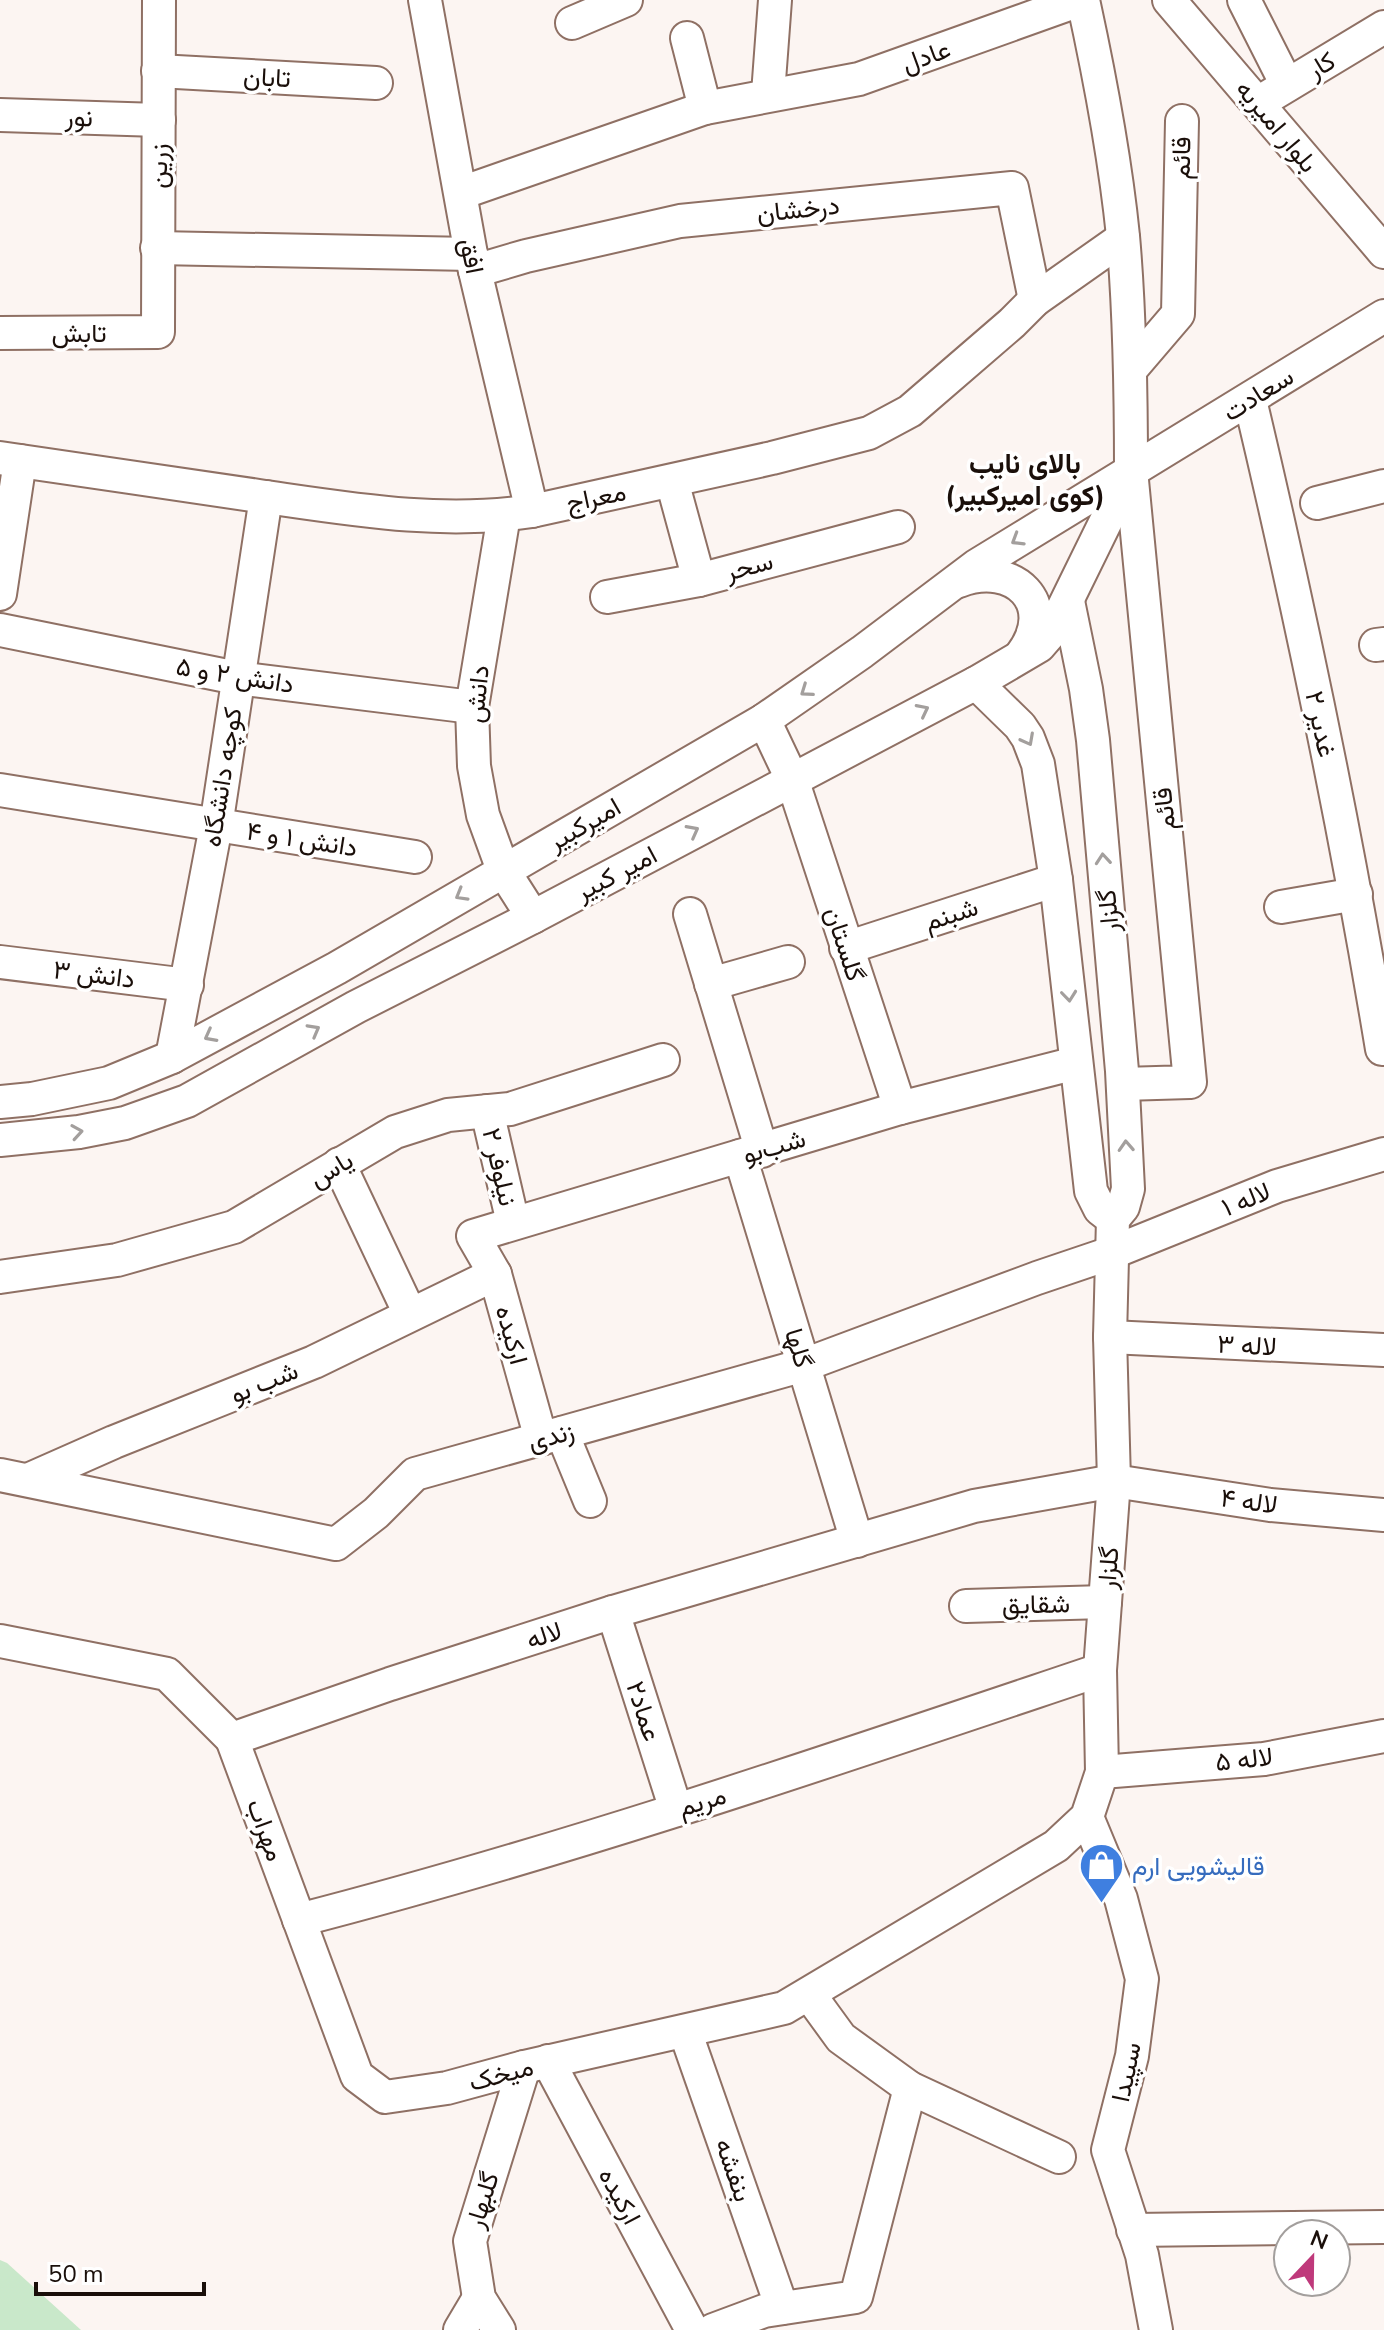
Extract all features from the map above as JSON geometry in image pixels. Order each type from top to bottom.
[{"type":"street","name":"زرین","points":[[158,332],[159,0]]},
{"type":"street","name":"افق","points":[[425,0],[518,513]]},
{"type":"street","points":[[572,23],[626,0]]},
{"type":"street","points":[[768,94],[775,0]]},
{"type":"street","name":"عادل","points":[[461,193],[705,108],[859,79],[1082,0]]},
{"type":"street","points":[[1082,0],[1102,91],[1123,238],[1131,369],[1131,470]]},
{"type":"street","name":"بلوار امیریه","points":[[1169,0],[1380,241]]},
{"type":"street","points":[[1244,0],[1287,85]]},
{"type":"street","name":"کار","points":[[1258,103],[1384,27]]},
{"type":"street","points":[[687,38],[705,108]]},
{"type":"street","name":"تابان","points":[[158,71],[376,83]]},
{"type":"street","name":"نور","points":[[0,115],[159,120]]},
{"type":"street","name":"قائم","points":[[1131,369],[1178,314],[1182,121]]},
{"type":"street","name":"درخشان","points":[[157,248],[473,263],[526,256],[680,221],[1012,188],[1035,300]]},
{"type":"street","name":"معراج","points":[[10,460],[373,512],[440,518],[518,513],[672,481],[869,433],[910,411],[1035,300],[1123,238]]},
{"type":"street","name":"سعادت","points":[[1131,470],[1384,316]]},
{"type":"street","name":"تابش","points":[[0,333],[158,332]]},
{"type":"street","name":"غدیر ۲","points":[[1250,400],[1285,551],[1356,894],[1375,952],[1382,1049]]},
{"type":"street","points":[[0,594],[10,460]]},
{"type":"street","name":"قائم","points":[[1123,1084],[1190,1082],[1131,470]]},
{"type":"street","name":"امیرکبیر","points":[[0,1102],[32,1099],[109,1083],[172,1057],[337,968],[764,720],[862,652],[948,586],[1131,470]]},
{"type":"street","name":"امیر کبیر","points":[[0,1140],[79,1132],[125,1123],[187,1101],[356,1007],[976,683],[1039,646],[1052,631],[1068,601],[1131,470]]},
{"type":"street","name":"سحر","points":[[672,481],[699,580],[898,527]]},
{"type":"street","points":[[1317,503],[1384,486]]},
{"type":"street","name":"کوچه دانشگاه","points":[[172,1057],[216,826],[266,497]]},
{"type":"street","name":"دانش","points":[[518,513],[472,707],[478,793],[503,870],[533,917]]},
{"type":"street","points":[[948,586],[986,574],[1005,577],[1021,587],[1032,603],[1036,622],[1031,641],[1020,657]]},
{"type":"street","points":[[607,597],[699,580]]},
{"type":"street","name":"گلزار","points":[[1068,601],[1093,740],[1123,1084],[1128,1189],[1123,1207],[1113,1219],[1111,1253],[1114,1481],[1100,1670],[1102,1772]]},
{"type":"street","name":"دانش ۲ و ۵","points":[[0,630],[237,678],[472,707]]},
{"type":"street","name":"گلزار","points":[[976,683],[1020,726],[1038,764],[1056,880],[1091,1191],[1100,1209],[1113,1219]]},
{"type":"street","name":"گلستان","points":[[764,720],[792,779],[900,1108]]},
{"type":"street","name":"دانش ۱ و ۴","points":[[0,790],[415,857]]},
{"type":"street","name":"شبنم","points":[[846,948],[1056,880]]},
{"type":"street","points":[[1281,907],[1356,894]]},
{"type":"street","name":"گلها","points":[[690,914],[711,984],[804,1365],[857,1541]]},
{"type":"street","name":"دانش ۳","points":[[0,962],[187,985]]},
{"type":"street","points":[[711,984],[788,962]]},
{"type":"street","name":"یاس","points":[[0,1277],[117,1260],[234,1227],[395,1132],[448,1115],[510,1109],[663,1060]]},
{"type":"street","name":"شب‌بو","points":[[473,1236],[900,1108],[1076,1063]]},
{"type":"street","name":"نیلوفر ۲","points":[[487,1111],[513,1223]]},
{"type":"street","name":"لاله ۱","points":[[1111,1253],[1277,1186],[1384,1154]]},
{"type":"street","points":[[339,1164],[410,1314]]},
{"type":"street","name":"ارکیده","points":[[473,1236],[495,1274],[552,1436],[590,1501]]},
{"type":"street","name":"زندی","points":[[14,1478],[336,1544],[376,1513],[415,1474],[804,1365],[1111,1253]]},
{"type":"street","name":"شب بو","points":[[14,1478],[114,1442],[314,1362],[495,1274]]},
{"type":"street","name":"لاله ۳","points":[[1110,1337],[1384,1350]]},
{"type":"street","name":"لاله ۴","points":[[1114,1481],[1270,1505],[1384,1515]]},
{"type":"street","name":"لاله","points":[[232,1739],[613,1612],[974,1506],[1114,1481]]},
{"type":"street","name":"شقایق","points":[[966,1606],[1105,1602]]},
{"type":"street","name":"عماد۲","points":[[613,1612],[676,1810]]},
{"type":"street","points":[[0,1641],[167,1674],[232,1739]]},
{"type":"street","name":"مریم","points":[[299,1920],[426,1887],[676,1810],[1100,1670]]},
{"type":"street","name":"لاله ۵","points":[[1102,1772],[1264,1759],[1384,1736]]},
{"type":"street","name":"مهراب","points":[[232,1739],[299,1920]]},
{"type":"street","name":"میخک","points":[[299,1920],[357,2076],[385,2097],[447,2088],[536,2064],[784,2008],[1056,1846],[1087,1817],[1102,1772]]},
{"type":"street","name":"سپیدا","points":[[1087,1817],[1121,1899],[1142,1979],[1132,2056],[1108,2150],[1142,2255],[1156,2330]]},
{"type":"street","points":[[809,1994],[841,2038],[910,2088],[1059,2157]]},
{"type":"street","name":"بنفشه","points":[[685,2031],[782,2308]]},
{"type":"street","name":"ارکیده","points":[[536,2064],[692,2330]]},
{"type":"street","name":"گلبهار","points":[[499,2330],[479,2298],[470,2241],[536,2064]]},
{"type":"street","points":[[713,2330],[764,2311],[856,2297],[910,2088]]},
{"type":"street","points":[[1133,2230],[1384,2227]]},
{"type":"street","points":[[460,2330],[479,2298]]},
{"type":"green space","points":[[0,2260],[7,2263],[81,2330],[0,2330]]},
{"type":"place","name":"قالیشویی ارم","points":[[1101,1905]]},
{"type":"district","name":"بالای نایب (کوی امیرکبیر)","points":[[1025,479]]}]
